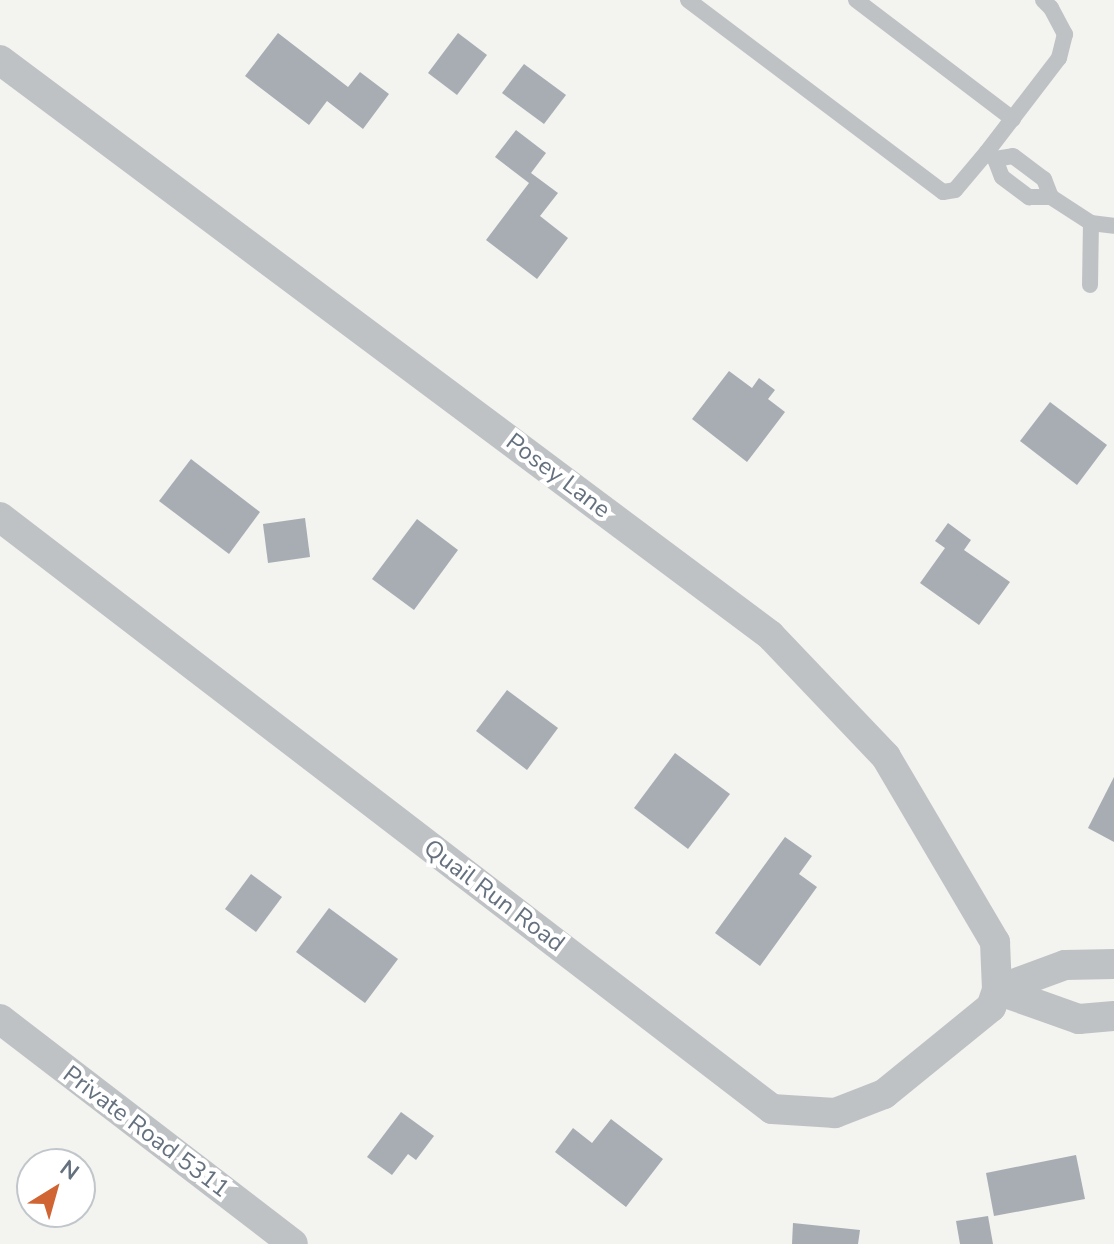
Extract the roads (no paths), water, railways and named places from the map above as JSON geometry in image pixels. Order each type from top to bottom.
[{"type":"street","name":"Posey Lane","points":[[0,60],[770,635],[886,757],[995,942],[997,990]]},
{"type":"street","name":"Quail Run Road","points":[[0,517],[772,1109],[835,1113],[884,1094],[991,1007],[997,990]]},
{"type":"street","points":[[997,990],[1065,965],[1114,964]]},
{"type":"street","points":[[997,990],[1079,1019],[1114,1016]]},
{"type":"street","name":"Private Road 5311","points":[[0,1019],[293,1244]]},
{"type":"lane","points":[[688,0],[943,192],[955,190],[991,156],[1013,119],[1059,58],[1065,34],[1043,0]]},
{"type":"lane","points":[[856,0],[1013,119]]},
{"type":"lane","points":[[991,156],[1002,177],[1029,197],[1051,197],[1091,223],[1114,226]]},
{"type":"lane","points":[[991,156],[1013,156],[1044,179],[1051,197]]},
{"type":"lane","points":[[1090,285],[1091,223]]}]
